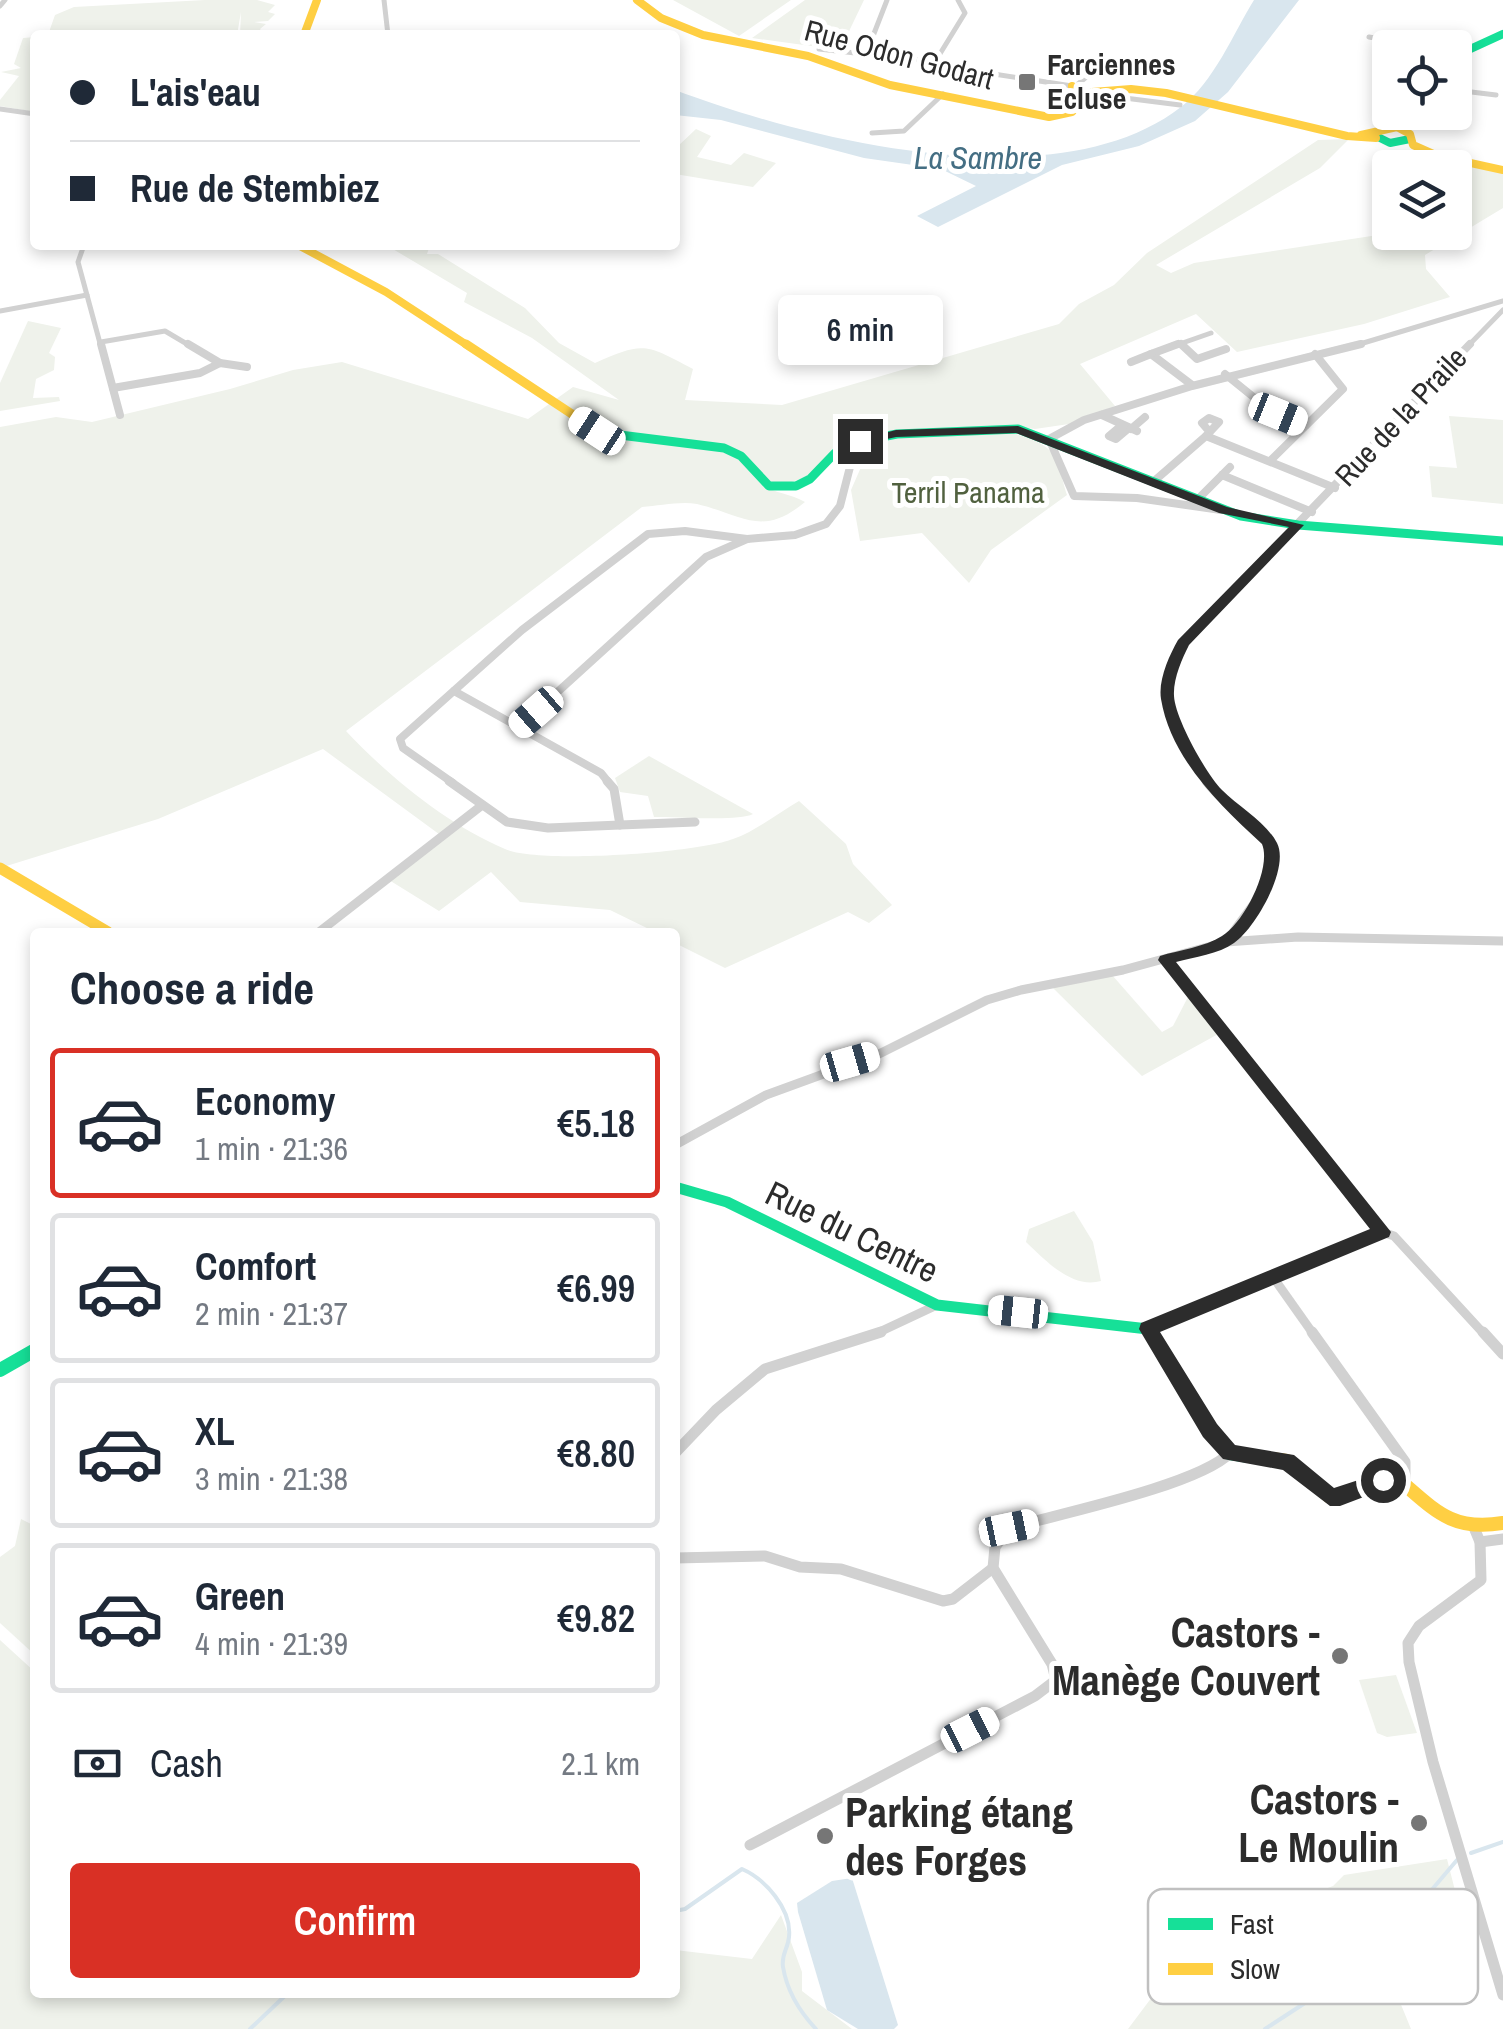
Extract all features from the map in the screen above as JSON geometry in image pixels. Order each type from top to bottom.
[{"type":"street","points":[[306,30],[317,0]]},
{"type":"street","points":[[384,0],[387,30]]},
{"type":"street","name":"Rue Odon Godart","points":[[640,0],[665,17],[702,32],[811,54],[874,78],[942,95],[1050,115],[1073,110],[1082,91]]},
{"type":"street","points":[[866,54],[887,0]]},
{"type":"street","points":[[938,62],[965,13],[958,0]]},
{"type":"street","points":[[1472,43],[1503,33]]},
{"type":"street","points":[[1472,47],[1503,33]]},
{"type":"street","points":[[818,48],[938,62],[952,70],[1082,91],[1131,88],[1336,133],[1374,135],[1379,126],[1402,134],[1418,148],[1440,157],[1503,170]]},
{"type":"street","points":[[1050,103],[1082,91],[1091,73]]},
{"type":"street","points":[[1472,93],[1500,97],[1503,90]]},
{"type":"street","points":[[872,132],[903,134],[942,95]]},
{"type":"street","points":[[0,109],[30,113]]},
{"type":"street","points":[[1402,134],[1403,130]]},
{"type":"street","points":[[82,250],[78,262],[120,415]]},
{"type":"street","points":[[307,250],[386,292],[597,431],[631,439],[721,446],[739,454],[762,481],[777,488],[810,479],[851,448],[870,439],[896,434],[1018,430],[1223,510]]},
{"type":"street","points":[[0,311],[87,295]]},
{"type":"street","points":[[1049,440],[1063,429],[1225,374],[1368,343],[1503,300]]},
{"type":"street","points":[[1488,307],[1500,311]]},
{"type":"street","name":"Rue de la Praile","points":[[1298,525],[1500,311]]},
{"type":"street","points":[[101,342],[165,331],[220,364],[247,367]]},
{"type":"street","points":[[1131,362],[1211,334]]},
{"type":"street","points":[[1180,344],[1197,358],[1226,349]]},
{"type":"street","points":[[1151,354],[1192,385]]},
{"type":"street","points":[[1270,461],[1343,390],[1315,354]]},
{"type":"street","points":[[114,388],[200,373],[220,364]]},
{"type":"street","points":[[1225,374],[1267,408],[1306,426]]},
{"type":"street","points":[[1102,415],[1130,428],[1144,417]]},
{"type":"street","points":[[1153,482],[1207,433],[1335,488]]},
{"type":"street","points":[[1049,440],[1074,496],[1137,498],[1298,525],[1503,541]]},
{"type":"street","points":[[519,726],[696,565],[718,550],[826,524],[840,506],[851,448]]},
{"type":"street","points":[[1201,496],[1230,467]]},
{"type":"street","points":[[1222,475],[1312,512]]},
{"type":"street","points":[[1226,942],[1267,886],[1274,853],[1269,841],[1213,790],[1176,726],[1167,696],[1174,660],[1183,643],[1298,525]]},
{"type":"street","points":[[694,822],[524,827],[481,806],[403,748],[400,739],[631,542],[645,534],[671,530],[747,540]]},
{"type":"street","points":[[711,535],[718,550]]},
{"type":"street","points":[[454,691],[609,781],[620,825]]},
{"type":"street","points":[[324,928],[481,806]]},
{"type":"street","points":[[0,868],[30,882],[102,928]]},
{"type":"street","points":[[680,1142],[766,1095],[881,1053],[988,1000],[1166,960],[1226,942],[1298,937],[1503,941]]},
{"type":"street","points":[[1166,960],[1382,1232],[1394,1236],[1503,1354]]},
{"type":"street","name":"Rue du Centre","points":[[680,1188],[726,1202],[936,1305],[1148,1329]]},
{"type":"street","points":[[1382,1232],[1148,1329],[1210,1430],[1230,1453],[1287,1462],[1330,1497],[1340,1497],[1383,1480],[1404,1480],[1438,1514],[1478,1536],[1503,1539]]},
{"type":"street","points":[[1274,1277],[1405,1462],[1404,1480]]},
{"type":"street","points":[[680,1449],[716,1410],[765,1369],[890,1330],[936,1305]]},
{"type":"street","points":[[0,1370],[30,1353]]},
{"type":"street","points":[[750,1844],[1036,1696],[1056,1680],[1052,1664],[994,1568],[995,1548],[1009,1528],[1189,1476],[1218,1466],[1230,1453]]},
{"type":"street","points":[[1478,1536],[1503,1523]]},
{"type":"street","points":[[1471,1889],[1433,1762],[1407,1652],[1412,1634],[1482,1580],[1478,1536]]},
{"type":"street","points":[[680,1558],[765,1556],[800,1567],[842,1569],[943,1600],[954,1599],[994,1568]]},
{"type":"street","points":[[1478,1912],[1503,1995]]},
{"type":"green space","points":[[257,0],[275,5],[268,12],[275,14],[268,21],[254,22],[266,24],[261,30],[240,30],[241,12],[238,30],[50,30],[55,15],[74,7]]},
{"type":"green space","points":[[673,0],[791,0],[739,36]]},
{"type":"green space","points":[[805,0],[864,0],[840,50],[752,38]]},
{"type":"green space","points":[[30,37],[30,111],[0,106],[0,100],[19,76],[1,72],[21,68],[14,64],[23,38]]},
{"type":"green space","points":[[696,129],[711,136],[697,157],[731,165],[744,153],[776,163],[753,187],[680,175],[680,144]]},
{"type":"green space","points":[[1349,139],[1320,168],[1156,265],[1171,273],[1194,263],[1372,236],[1372,250],[1433,250],[1425,255],[1426,269],[1450,297],[1364,324],[1237,352],[1196,314],[1080,364],[1115,406],[1069,424],[1035,429],[1013,426],[896,430],[866,436],[806,477],[786,484],[760,483],[805,502],[776,519],[752,521],[690,503],[642,507],[346,731],[400,782],[441,813],[484,839],[523,853],[618,855],[714,844],[750,831],[799,801],[846,844],[853,864],[892,905],[869,923],[848,912],[725,968],[680,946],[680,928],[647,928],[610,910],[520,902],[491,872],[439,911],[389,880],[443,837],[323,749],[158,819],[0,868],[0,427],[56,417],[92,422],[293,370],[342,362],[528,419],[573,387],[619,400],[532,338],[464,302],[467,293],[394,250],[428,250],[427,254],[438,254],[525,308],[559,343],[595,363],[624,351],[645,348],[693,369],[685,400],[782,405],[1059,324],[1079,304],[1114,285],[1147,253],[1318,140]]},
{"type":"green space","points":[[1472,166],[1503,172],[1503,208],[1472,227]]},
{"type":"green space","points":[[28,321],[61,328],[49,353],[55,357],[54,370],[36,379],[33,398],[59,397],[60,401],[0,411],[0,383]]},
{"type":"green space","points":[[1449,416],[1503,420],[1503,504],[1432,497],[1429,466],[1457,468]]},
{"type":"green space","name":"Terril Panama","points":[[1013,433],[1038,442],[1052,453],[1067,495],[991,550],[969,583],[922,533],[860,541],[851,490],[865,458],[880,443],[901,436]]},
{"type":"green space","points":[[649,756],[753,814],[654,817],[648,796],[620,792],[615,778]]},
{"type":"green space","points":[[1112,975],[1162,1032],[1173,1026],[1189,995],[1220,1033],[1142,1076],[1052,987]]},
{"type":"green space","points":[[1074,1211],[1093,1242],[1101,1281],[1070,1277],[1026,1242],[1029,1229]]},
{"type":"green space","points":[[21,1519],[30,1524],[30,1650],[0,1623],[0,1557],[15,1546]]},
{"type":"green space","points":[[0,1640],[30,1667],[30,1998],[680,1998],[680,1951],[752,1959],[781,1915],[802,1972],[802,1991],[852,2029],[0,2029]]},
{"type":"green space","points":[[1396,1675],[1417,1733],[1387,1737],[1377,1733],[1359,1680]]},
{"type":"green space","points":[[1447,1859],[1455,1889],[1325,1889],[1344,1875]]},
{"type":"green space","points":[[1148,2002],[1401,2004],[1411,2029],[1128,2029]]},
{"type":"water","name":"La Sambre","points":[[1254,0],[1299,0],[1228,92],[1195,121],[1139,146],[1062,165],[938,227],[917,216],[976,186],[941,169],[864,158],[721,120],[680,116],[680,92],[793,127],[861,143],[1001,157],[1068,152],[1129,136],[1181,107],[1213,71]]},
{"type":"water","points":[[852,1878],[898,2025],[894,2029],[858,2029],[827,2010],[798,1912],[797,1903],[832,1881]]},
{"type":"waterway","points":[[1471,1853],[1503,1842]]},
{"type":"waterway","points":[[1432,1889],[1457,1860]]},
{"type":"waterway","points":[[680,1910],[742,1869],[759,1880],[775,1896],[786,1916],[789,1937],[783,1959],[785,1976],[795,2001],[816,2029]]},
{"type":"waterway","points":[[250,2029],[283,1998]]},
{"type":"waterway","points":[[1265,2029],[1303,2004]]},
{"type":"traffic: fast","points":[[1472,48],[1503,34]]},
{"type":"traffic: fast","points":[[1374,135],[1390,143],[1410,139]]},
{"type":"traffic: fast","points":[[587,424],[612,434],[724,448],[741,456],[769,486],[796,486],[810,479],[835,453],[861,441],[897,434],[1018,429],[1241,516],[1298,525],[1503,541]]},
{"type":"traffic: fast","points":[[680,1188],[727,1202],[937,1305],[1148,1329],[1210,1431],[1230,1453],[1249,1456]]},
{"type":"traffic: fast","points":[[0,1370],[30,1353]]},
{"type":"traffic: slow","points":[[306,30],[317,0]]},
{"type":"traffic: slow","points":[[637,0],[661,18],[703,35],[808,56],[890,85],[1049,117],[1072,112],[1087,95]]},
{"type":"traffic: slow","points":[[1072,86],[1073,92],[1079,93],[1131,89],[1166,93],[1347,136],[1376,138]]},
{"type":"traffic: slow","points":[[1361,135],[1397,127],[1410,134],[1413,145],[1424,150]]},
{"type":"traffic: slow","points":[[1472,163],[1503,170]]},
{"type":"traffic: slow","points":[[307,250],[386,292],[587,424]]},
{"type":"traffic: slow","points":[[0,868],[101,928]]},
{"type":"traffic: slow","points":[[1249,1456],[1287,1461],[1330,1497],[1397,1478],[1456,1523],[1503,1523]]},
{"type":"place","name":"Farciennes Ecluse","points":[[1027,82]]},
{"type":"place","name":"Castors - Manège Couvert","points":[[1340,1656]]},
{"type":"place","name":"Castors - Le Moulin","points":[[1419,1823]]},
{"type":"place","name":"Parking étang des Forges","points":[[825,1836]]},
{"type":"route","points":[[860,441],[896,434],[1018,430],[1223,510],[1298,525],[1183,643],[1174,660],[1167,696],[1181,736],[1213,790],[1269,841],[1274,853],[1267,886],[1237,932],[1226,942],[1166,960],[1382,1232],[1148,1329],[1210,1430],[1230,1453],[1287,1462],[1330,1497],[1340,1497],[1383,1480]]}]
